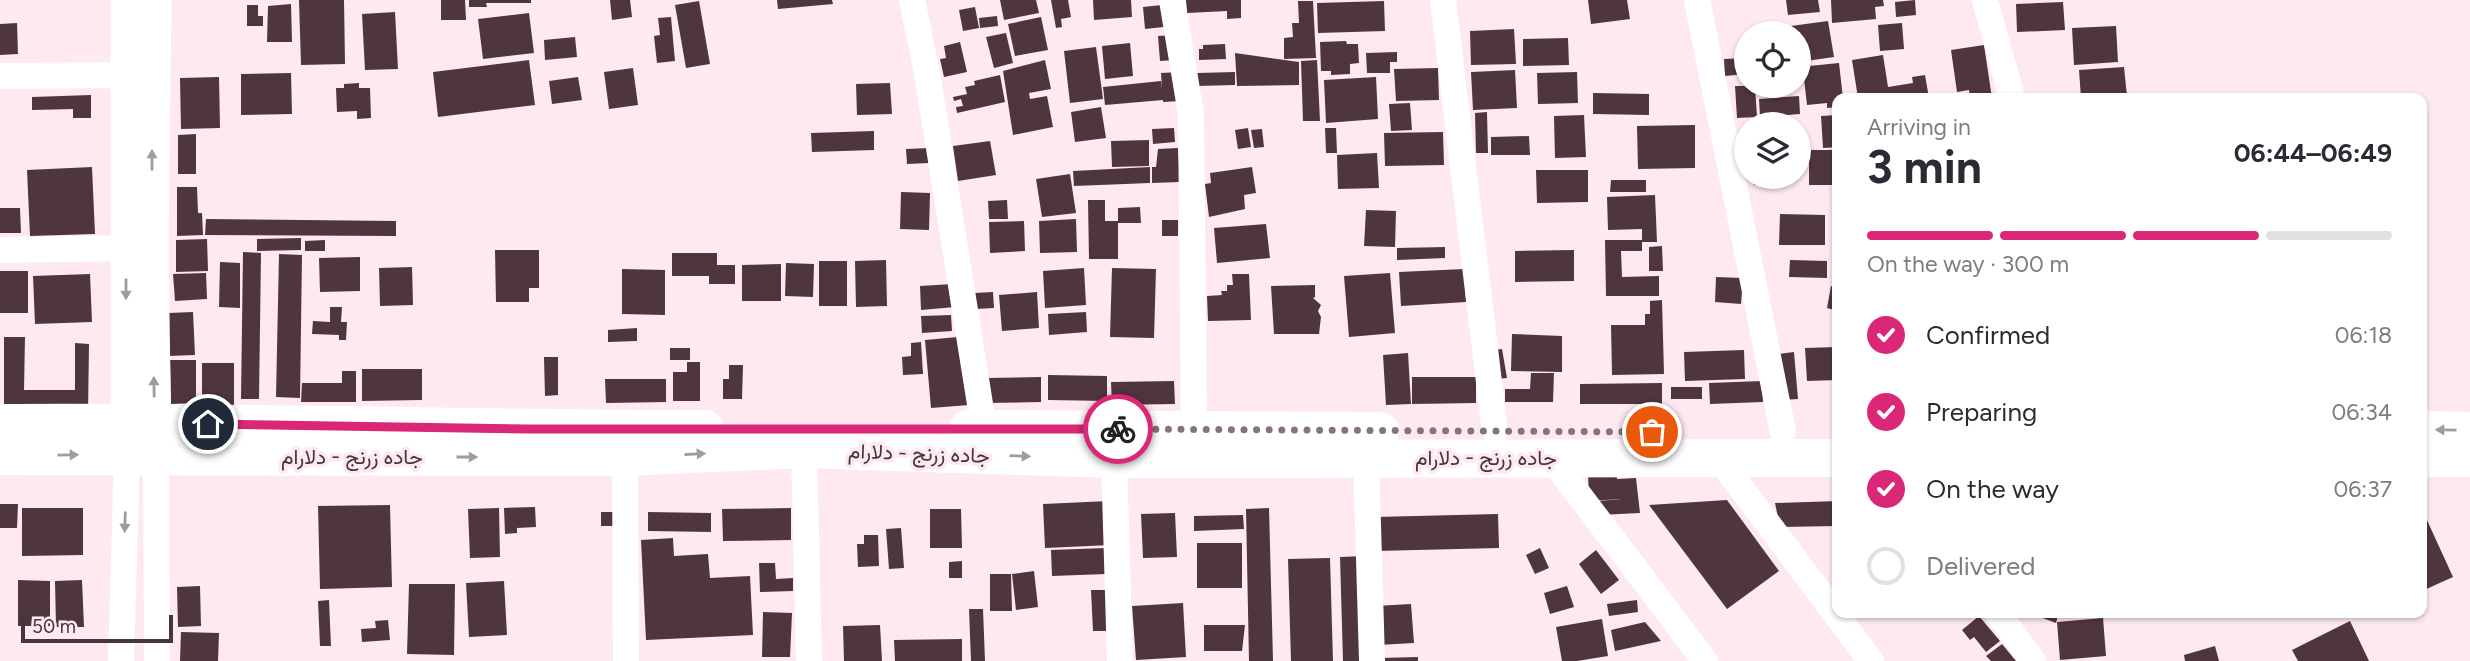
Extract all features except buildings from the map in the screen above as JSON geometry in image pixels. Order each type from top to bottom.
[{"type":"highway","name":"جاده زرنج - دلارام","points":[[0,424],[141,439],[625,457],[804,449],[1114,459],[1832,458]]},
{"type":"highway","name":"جاده زرنج - دلارام","points":[[0,456],[141,439],[528,429],[1832,432]]},
{"type":"highway","points":[[2427,430],[2470,431]]},
{"type":"highway","points":[[2427,458],[2470,458]]},
{"type":"main road","points":[[127,0],[126,248],[141,439]]},
{"type":"main road","points":[[141,439],[152,232],[155,0]]},
{"type":"street","points":[[912,0],[927,74],[984,429]]},
{"type":"street","points":[[1172,0],[1191,114],[1194,429]]},
{"type":"street","points":[[1443,0],[1494,432]]},
{"type":"street","points":[[1697,0],[1783,432]]},
{"type":"street","points":[[1985,0],[2011,93]]},
{"type":"street","points":[[0,76],[126,75]]},
{"type":"street","points":[[0,250],[126,248]]},
{"type":"street","points":[[121,661],[141,439]]},
{"type":"street","points":[[141,439],[157,661]]},
{"type":"street","points":[[804,449],[810,661]]},
{"type":"street","points":[[625,457],[626,661]]},
{"type":"street","points":[[1366,457],[1372,661]]},
{"type":"street","points":[[1718,457],[1832,609]]},
{"type":"street","points":[[1551,458],[1705,661]]},
{"type":"street","points":[[1114,459],[1120,661]]},
{"type":"street","points":[[1839,618],[1871,661]]},
{"type":"street","points":[[2001,618],[2033,661]]},
{"type":"way so far","points":[[1118,429],[1652,432]]},
{"type":"route","points":[[208,424],[528,429],[1118,429]]}]
